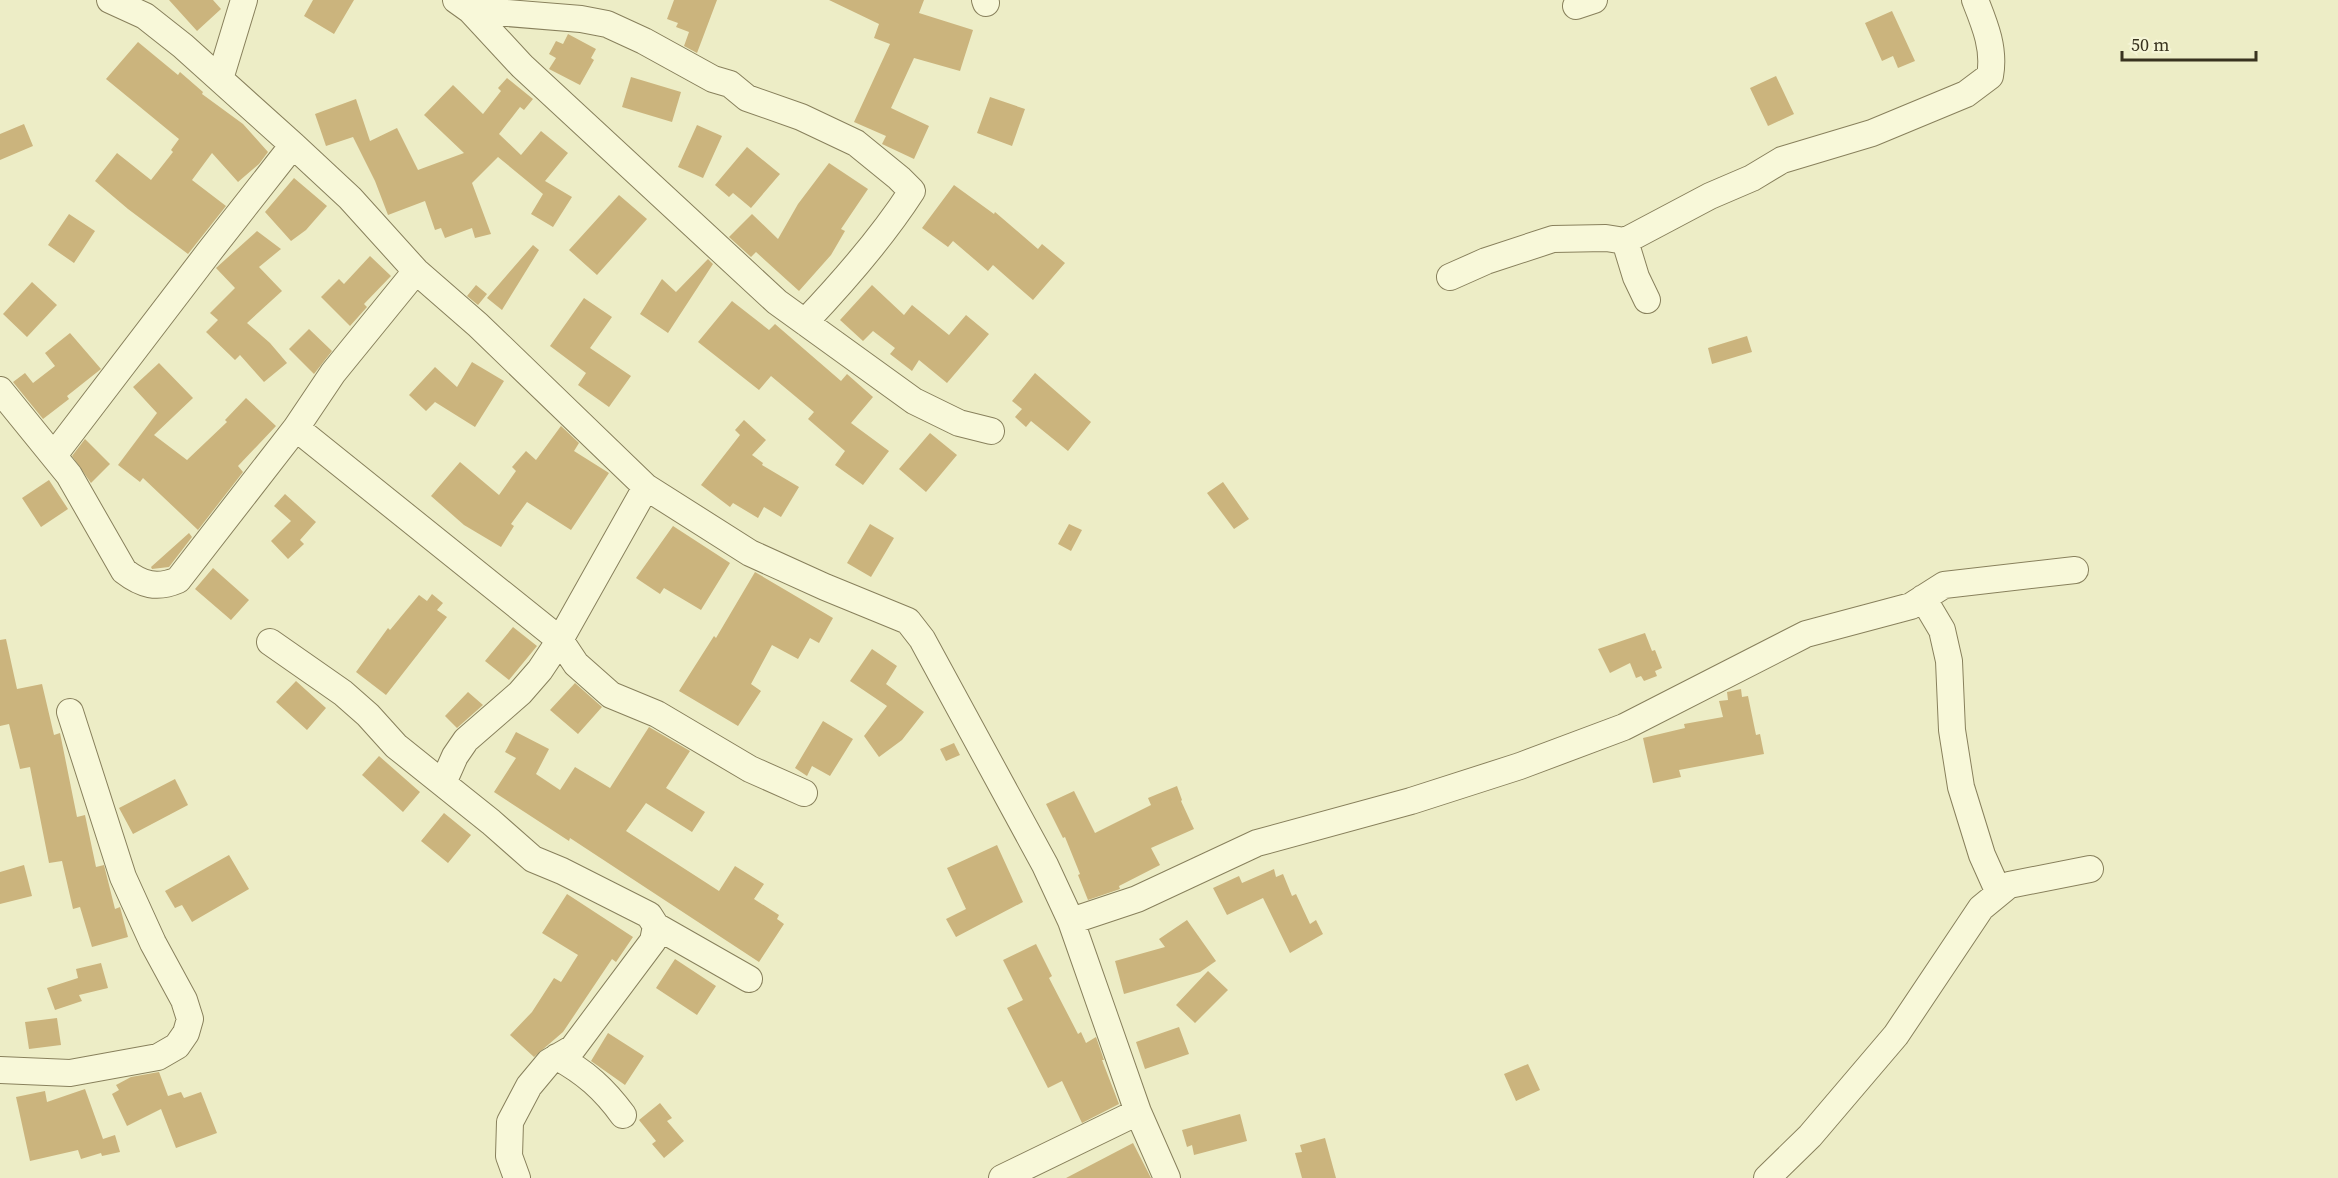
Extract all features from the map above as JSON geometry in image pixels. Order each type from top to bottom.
[{"type":"street","points":[[110,0],[145,16],[293,145],[350,198],[416,271],[478,325],[646,487],[750,553],[908,621],[922,639],[1045,865],[1071,921],[1138,1112],[1167,1178]]},
{"type":"street","points":[[220,79],[244,0]]},
{"type":"street","points":[[1450,277],[1486,261],[1553,239],[1606,238],[1625,241],[1710,196],[1752,178],[1782,160],[1872,133],[1966,94],[1990,76],[1992,62],[1988,30],[1975,0]]},
{"type":"street","points":[[463,5],[607,24],[644,41],[713,79],[730,84],[747,98],[801,117],[856,143],[899,178],[912,191],[886,230],[838,288],[805,322]]},
{"type":"street","points":[[463,5],[522,66],[777,302],[914,401],[959,423],[990,430]]},
{"type":"street","points":[[54,454],[293,145]]},
{"type":"street","points":[[1625,241],[1636,277],[1647,300]]},
{"type":"street","points":[[0,390],[69,475],[124,571],[134,579],[164,586],[178,580],[296,428],[333,373],[416,271]]},
{"type":"street","points":[[296,428],[561,640],[576,664],[611,695],[657,714],[750,769],[804,793]]},
{"type":"street","points":[[443,783],[455,756],[466,740],[520,693],[561,640],[646,487]]},
{"type":"street","points":[[1071,921],[1137,899],[1257,843],[1411,801],[1520,766],[1623,727],[1806,634],[1911,606],[1944,585],[2075,570]]},
{"type":"street","points":[[1923,598],[1942,630],[1949,661],[1952,730],[1961,788],[1983,855],[1999,893]]},
{"type":"street","points":[[270,642],[343,693],[368,715],[396,746],[533,859],[649,915],[656,926],[749,979]]},
{"type":"street","points":[[0,1069],[70,1073],[158,1057],[177,1046],[186,1034],[190,1019],[123,877],[70,712]]},
{"type":"street","points":[[1767,1178],[1810,1136],[1896,1035],[1981,908],[2009,885],[2090,869]]},
{"type":"street","points":[[517,1178],[509,1156],[510,1122],[529,1086],[549,1062],[573,1048],[653,941],[656,926]]},
{"type":"street","points":[[557,1057],[587,1075],[604,1090],[623,1115]]},
{"type":"street","points":[[1002,1178],[1138,1112]]},
{"type":"building","points":[[169,0],[213,0],[221,9],[197,31]]},
{"type":"building","points":[[313,0],[354,0],[334,34],[304,16]]},
{"type":"building","points":[[674,0],[717,0],[697,53],[684,46],[689,32],[676,27],[678,23],[667,19]]},
{"type":"building","points":[[829,0],[924,0],[919,13],[973,30],[960,71],[914,58],[891,108],[929,126],[914,159],[882,144],[886,136],[854,122],[890,44],[874,38],[879,24]]},
{"type":"building","points":[[1892,11],[1915,61],[1898,68],[1893,56],[1882,61],[1865,23]]},
{"type":"building","points":[[568,34],[596,49],[591,58],[594,60],[580,85],[549,69],[556,58],[549,54],[556,41],[563,44]]},
{"type":"building","points":[[138,42],[178,75],[180,72],[203,92],[202,94],[243,124],[268,152],[259,164],[238,182],[212,153],[192,180],[226,206],[188,254],[95,181],[117,153],[151,180],[173,152],[171,150],[179,139],[106,79]]},
{"type":"building","points":[[1776,76],[1794,114],[1768,126],[1750,88]]},
{"type":"building","points":[[631,77],[681,92],[672,122],[622,107]]},
{"type":"building","points":[[507,78],[533,99],[524,110],[520,107],[499,134],[521,155],[541,131],[568,153],[545,181],[572,197],[553,227],[531,214],[543,194],[498,157],[472,183],[491,234],[475,238],[472,228],[445,238],[441,228],[435,230],[425,201],[388,215],[375,181],[353,137],[326,146],[315,114],[356,99],[370,141],[397,128],[418,170],[464,153],[424,115],[453,85],[483,114],[501,91],[498,88]]},
{"type":"building","points":[[990,97],[1025,109],[1012,146],[977,133]]},
{"type":"building","points":[[24,124],[33,146],[0,160],[0,134]]},
{"type":"building","points":[[697,125],[722,136],[703,178],[678,167]]},
{"type":"building","points":[[747,147],[780,174],[751,208],[733,193],[729,197],[715,185]]},
{"type":"building","points":[[829,163],[868,189],[841,229],[845,231],[831,255],[799,291],[756,252],[751,257],[729,237],[752,214],[778,239],[798,204]]},
{"type":"building","points":[[294,178],[327,206],[306,230],[291,241],[265,212]]},
{"type":"building","points":[[954,185],[994,214],[995,212],[1038,249],[1042,244],[1065,263],[1033,300],[993,265],[988,271],[953,241],[948,247],[922,228]]},
{"type":"building","points":[[619,195],[647,219],[597,275],[569,250]]},
{"type":"building","points":[[69,214],[95,231],[74,263],[48,245]]},
{"type":"building","points":[[257,231],[281,249],[259,267],[282,291],[247,323],[270,343],[287,363],[264,382],[240,355],[235,360],[206,332],[218,320],[210,313],[235,288],[216,268]]},
{"type":"building","points":[[533,245],[539,250],[502,310],[487,298]]},
{"type":"building","points":[[370,256],[391,276],[364,304],[367,307],[350,326],[321,297],[339,279],[344,284]]},
{"type":"building","points":[[708,259],[713,264],[668,333],[640,314],[662,279],[676,292]]},
{"type":"building","points":[[32,282],[57,305],[27,337],[3,314]]},
{"type":"building","points":[[476,285],[487,294],[478,305],[467,296]]},
{"type":"building","points":[[872,285],[904,315],[912,305],[949,335],[966,315],[989,334],[947,383],[919,360],[912,371],[890,354],[895,348],[873,331],[863,341],[840,320]]},
{"type":"building","points":[[584,298],[612,317],[590,348],[631,376],[609,407],[578,385],[586,373],[550,346]]},
{"type":"building","points":[[732,301],[769,330],[775,324],[841,381],[847,374],[873,397],[851,423],[889,451],[863,485],[835,465],[845,451],[808,419],[814,412],[771,376],[759,390],[698,342]]},
{"type":"building","points":[[309,329],[332,351],[314,374],[289,349]]},
{"type":"building","points":[[70,333],[101,369],[67,396],[69,399],[43,419],[13,382],[25,373],[33,383],[55,366],[45,353]]},
{"type":"building","points":[[1747,336],[1752,352],[1712,364],[1708,348]]},
{"type":"building","points":[[472,362],[504,381],[475,427],[435,402],[426,411],[409,395],[435,367],[457,387]]},
{"type":"building","points":[[159,363],[193,398],[154,435],[187,460],[227,422],[225,420],[246,398],[276,426],[238,466],[243,472],[198,530],[143,478],[140,482],[118,465],[157,413],[133,387]]},
{"type":"building","points":[[1035,373],[1091,422],[1068,451],[1031,421],[1026,427],[1015,417],[1022,409],[1012,401]]},
{"type":"building","points":[[744,420],[766,440],[752,455],[763,463],[762,465],[799,487],[781,517],[764,507],[758,518],[733,503],[730,507],[701,485],[740,435],[735,430]]},
{"type":"building","points":[[561,426],[579,443],[574,451],[609,473],[571,530],[527,502],[511,524],[514,526],[501,547],[464,525],[431,496],[460,462],[499,495],[516,471],[512,467],[526,451],[536,460]]},
{"type":"building","points":[[930,433],[957,455],[926,492],[899,469]]},
{"type":"building","points":[[85,439],[110,464],[91,483],[72,456]]},
{"type":"building","points":[[49,480],[68,509],[41,527],[22,498]]},
{"type":"building","points":[[1223,482],[1249,519],[1234,529],[1207,493]]},
{"type":"building","points":[[285,494],[316,522],[300,540],[304,544],[288,559],[271,541],[291,521],[274,506]]},
{"type":"building","points":[[870,524],[894,538],[871,577],[847,563]]},
{"type":"building","points":[[1069,524],[1082,530],[1071,551],[1058,544]]},
{"type":"building","points":[[673,526],[730,563],[701,610],[664,588],[660,594],[636,578]]},
{"type":"building","points":[[189,533],[192,537],[169,567],[152,569],[151,567]]},
{"type":"building","points":[[213,568],[249,600],[231,620],[195,589]]},
{"type":"building","points":[[755,572],[833,618],[819,643],[810,638],[798,659],[772,645],[751,684],[761,691],[738,726],[679,691],[714,636],[716,638]]},
{"type":"building","points":[[432,594],[443,603],[437,610],[447,617],[386,695],[356,672],[388,628],[390,630],[419,595],[427,601]]},
{"type":"building","points":[[513,627],[537,646],[509,680],[485,661]]},
{"type":"building","points":[[1645,633],[1662,668],[1655,671],[1657,676],[1644,681],[1641,676],[1636,678],[1630,663],[1610,673],[1598,649]]},
{"type":"building","points":[[6,639],[17,689],[42,684],[54,735],[60,733],[77,817],[85,815],[96,867],[104,865],[115,909],[120,907],[128,937],[92,947],[80,907],[73,909],[62,861],[49,863],[30,767],[20,769],[9,724],[0,726],[0,640]]},
{"type":"building","points":[[872,649],[897,666],[886,684],[924,712],[902,740],[879,757],[864,736],[887,706],[850,681]]},
{"type":"building","points":[[296,681],[326,708],[307,730],[276,702]]},
{"type":"building","points":[[575,683],[602,707],[578,734],[550,710]]},
{"type":"building","points":[[1741,689],[1742,697],[1748,696],[1756,735],[1760,734],[1764,754],[1679,770],[1681,777],[1653,783],[1643,738],[1685,728],[1684,724],[1723,717],[1719,701],[1728,700],[1727,692]]},
{"type":"building","points":[[468,692],[483,705],[457,728],[445,716]]},
{"type":"building","points":[[823,721],[853,739],[830,776],[812,766],[807,776],[795,768]]},
{"type":"building","points":[[649,727],[690,751],[666,788],[705,812],[692,832],[646,803],[626,831],[719,891],[735,866],[764,884],[754,899],[779,915],[777,919],[784,924],[759,962],[570,838],[569,841],[494,792],[516,758],[505,752],[516,732],[549,749],[536,774],[560,790],[575,767],[610,788]]},
{"type":"building","points":[[954,743],[960,755],[946,761],[940,749]]},
{"type":"building","points":[[379,756],[420,792],[403,812],[362,775]]},
{"type":"building","points":[[175,779],[188,805],[133,834],[119,808]]},
{"type":"building","points":[[1177,786],[1194,829],[1151,848],[1160,865],[1119,886],[1120,889],[1088,900],[1065,837],[1063,838],[1046,804],[1074,791],[1095,833],[1151,805],[1148,798]]},
{"type":"building","points":[[444,813],[471,835],[448,863],[421,841]]},
{"type":"building","points":[[997,845],[1023,902],[956,937],[946,919],[966,909],[947,868]]},
{"type":"building","points":[[229,855],[249,889],[192,922],[182,905],[175,908],[165,891]]},
{"type":"building","points":[[24,865],[32,896],[0,904],[0,872]]},
{"type":"building","points":[[1274,869],[1276,877],[1283,874],[1292,896],[1296,894],[1310,924],[1316,920],[1323,934],[1290,953],[1263,898],[1227,915],[1213,888],[1239,876],[1242,883]]},
{"type":"building","points":[[567,894],[633,937],[616,962],[612,959],[563,1032],[534,1057],[510,1035],[532,1012],[554,978],[561,982],[578,955],[542,933]]},
{"type":"building","points":[[1187,920],[1216,961],[1200,972],[1124,994],[1115,961],[1165,947],[1159,939]]},
{"type":"building","points":[[1036,944],[1052,976],[1049,978],[1078,1034],[1081,1032],[1086,1043],[1096,1037],[1119,1104],[1082,1123],[1062,1081],[1048,1088],[1007,1008],[1023,1000],[1003,960]]},
{"type":"building","points":[[675,959],[716,986],[697,1015],[656,988]]},
{"type":"building","points":[[101,963],[108,988],[79,995],[82,1001],[55,1010],[47,988],[78,978],[76,969]]},
{"type":"building","points":[[1208,971],[1228,990],[1195,1023],[1176,1005]]},
{"type":"building","points":[[57,1018],[61,1045],[29,1049],[25,1022]]},
{"type":"building","points":[[1179,1027],[1189,1054],[1145,1069],[1136,1042]]},
{"type":"building","points":[[608,1033],[644,1056],[625,1085],[591,1061]]},
{"type":"building","points":[[1528,1064],[1540,1090],[1516,1101],[1504,1074]]},
{"type":"building","points":[[159,1072],[168,1096],[181,1092],[184,1098],[201,1092],[217,1133],[176,1148],[161,1109],[127,1126],[112,1094],[119,1090],[116,1085],[131,1077]]},
{"type":"building","points":[[85,1089],[103,1139],[115,1135],[120,1152],[102,1156],[101,1153],[81,1159],[78,1150],[30,1161],[16,1097],[45,1091],[47,1102]]},
{"type":"building","points":[[660,1103],[672,1118],[667,1121],[684,1141],[664,1158],[652,1144],[656,1141],[639,1120]]},
{"type":"building","points":[[1240,1114],[1247,1141],[1194,1155],[1192,1145],[1187,1147],[1182,1130]]},
{"type":"building","points":[[1325,1138],[1336,1178],[1302,1178],[1295,1153],[1302,1152],[1300,1145]]},
{"type":"building","points":[[1133,1143],[1151,1178],[1066,1178]]}]
